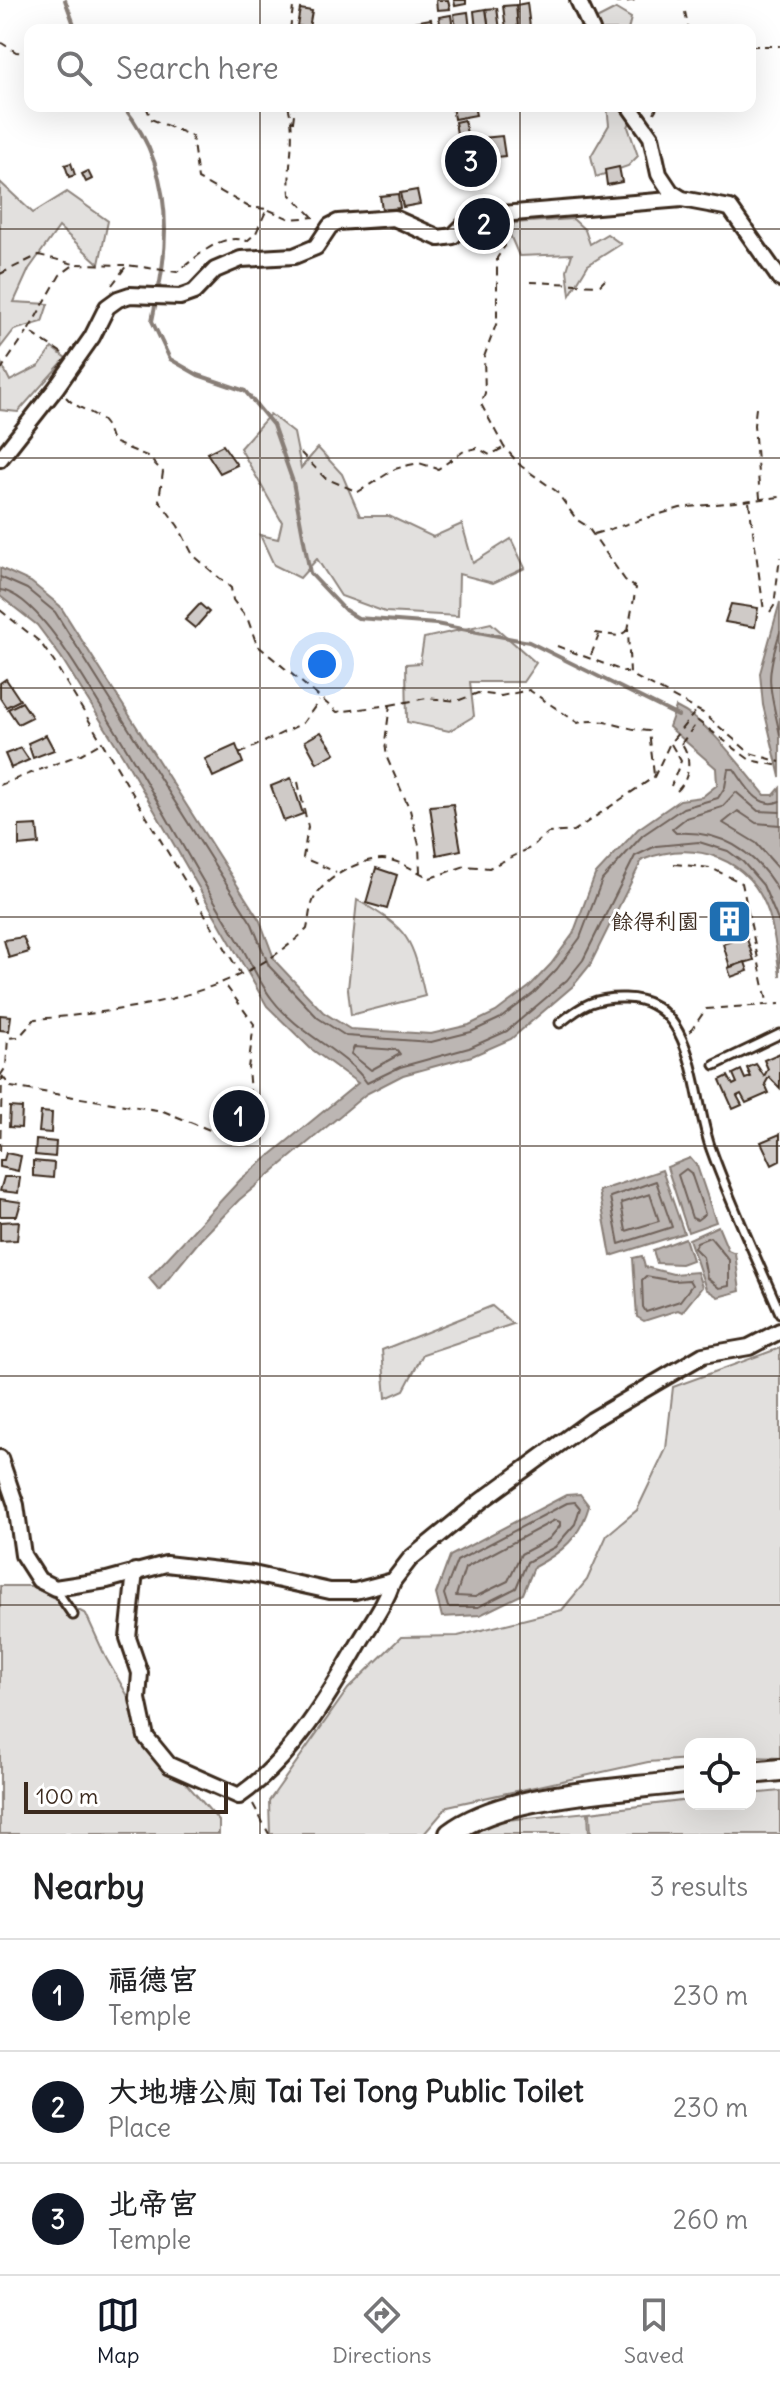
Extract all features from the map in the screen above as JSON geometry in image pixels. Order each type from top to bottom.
[{"type":"main road","points":[[756,1772],[780,1770]]},
{"type":"main road","points":[[450,1834],[474,1818],[511,1806],[684,1782]]},
{"type":"street","points":[[578,0],[589,24]]},
{"type":"street","points":[[633,112],[651,137],[659,174],[671,192],[682,199]]},
{"type":"street","points":[[638,203],[648,197],[659,174]]},
{"type":"street","points":[[0,459],[61,382],[107,307],[130,295],[180,297],[194,292],[215,270],[241,259],[294,256],[316,247],[330,226],[338,222],[394,218],[439,238],[453,236],[468,221],[479,216],[682,199],[730,208],[773,256],[780,279]]},
{"type":"street","points":[[135,1571],[128,1638],[140,1673],[138,1699],[146,1737],[169,1765],[185,1775],[239,1796],[282,1753],[339,1682],[385,1606],[393,1581],[410,1559],[481,1501],[592,1420],[703,1355],[749,1347],[780,1331]]},
{"type":"street","points":[[0,1458],[16,1505],[23,1555],[39,1580],[55,1588],[107,1580],[166,1564],[253,1574],[343,1592],[393,1581]]},
{"type":"lane","points":[[560,1023],[597,997],[647,1000],[666,1014],[684,1039],[700,1121],[780,1313]]},
{"type":"lane","points":[[715,1065],[780,1034]]},
{"type":"lane","points":[[55,1588],[73,1615]]},
{"type":"path","points":[[291,24],[294,0]]},
{"type":"path","points":[[614,0],[617,3],[636,0]]},
{"type":"path","points":[[685,12],[688,24]]},
{"type":"path","points":[[0,42],[16,52],[24,53]]},
{"type":"path","points":[[756,46],[780,46]]},
{"type":"path","points":[[148,112],[151,119],[192,136],[198,179],[249,207],[267,209],[290,219],[324,219],[330,226]]},
{"type":"path","points":[[290,112],[293,124]]},
{"type":"path","points":[[294,112],[290,194],[314,217]]},
{"type":"path","points":[[0,274],[39,255],[75,264],[127,265],[177,272],[221,240],[253,237],[267,209]]},
{"type":"path","points":[[497,214],[505,246],[497,258],[497,322],[484,357],[485,393],[481,404],[504,447],[521,466],[556,491],[593,535],[607,558],[636,588],[628,630],[630,674]]},
{"type":"path","points":[[0,371],[28,331],[60,275],[75,264]]},
{"type":"path","points":[[107,307],[108,290],[127,265]]},
{"type":"path","points":[[530,282],[600,285],[605,280]]},
{"type":"path","points":[[28,331],[63,353],[61,382],[73,405],[101,419],[113,442],[147,456],[163,472],[159,500],[178,526],[193,555],[231,588],[233,600],[248,620],[257,645],[320,700],[337,712],[427,698],[457,701],[478,693],[501,696],[529,690],[578,723],[595,718],[627,730],[649,731],[654,777]]},
{"type":"path","points":[[756,408],[754,425],[760,499]]},
{"type":"path","points":[[301,453],[325,478],[358,492],[395,469],[419,463],[438,469],[464,451],[477,448],[490,455],[504,447]]},
{"type":"path","points":[[593,535],[680,508],[717,507],[780,497]]},
{"type":"path","points":[[749,500],[764,611]]},
{"type":"path","points":[[770,612],[774,606],[780,557]]},
{"type":"path","points":[[0,610],[40,642],[241,974]]},
{"type":"path","points":[[557,646],[588,660],[597,634],[619,636],[628,630]]},
{"type":"path","points":[[590,657],[608,668],[630,674],[696,711],[736,744],[770,764]]},
{"type":"path","points":[[239,754],[303,723],[320,700]]},
{"type":"path","points":[[390,705],[385,742],[387,758],[410,810],[419,845],[420,873]]},
{"type":"path","points":[[0,1151],[1,1076],[6,1067],[8,1038],[19,1037],[35,1019],[128,1011],[224,983],[279,951],[307,929],[312,902],[320,888],[337,873],[376,859],[388,859],[430,878],[465,866],[489,868],[530,848],[548,833],[574,831],[654,777],[670,743],[696,711]]},
{"type":"path","points":[[681,744],[698,721],[750,760],[780,764]]},
{"type":"path","points":[[0,785],[102,743]]},
{"type":"path","points":[[670,743],[681,744],[687,751],[688,770],[677,791]]},
{"type":"path","points":[[670,743],[681,761],[671,786]]},
{"type":"path","points":[[298,782],[308,827],[303,858],[337,873]]},
{"type":"path","points":[[674,864],[711,868],[742,883],[768,1006]]},
{"type":"path","points":[[1,1076],[11,1087],[163,1111],[232,1139],[242,1135],[252,1118],[248,1068],[254,1024],[224,983]]},
{"type":"path","points":[[684,1039],[706,1009],[780,1004]]},
{"type":"path","points":[[244,1793],[266,1822],[269,1834]]},
{"type":"shaded area","points":[[616,9],[631,18],[630,24],[587,24]]},
{"type":"shaded area","points":[[608,112],[634,112],[628,127],[638,156],[628,166],[596,177],[591,156],[609,125]]},
{"type":"shaded area","points":[[0,182],[33,213],[67,192],[108,221],[99,264],[59,227],[29,269],[14,302],[48,304],[42,322],[14,330],[0,348]]},
{"type":"shaded area","points":[[573,219],[585,230],[590,244],[607,234],[621,244],[588,265],[570,295],[567,270],[572,254],[519,256],[510,235],[514,223]]},
{"type":"shaded area","points":[[52,348],[66,358],[18,412],[0,410],[0,361],[10,381],[39,366]]},
{"type":"shaded area","points":[[270,414],[294,433],[301,468],[318,448],[342,474],[360,516],[389,516],[433,537],[462,524],[473,563],[511,539],[525,568],[493,583],[459,574],[458,616],[385,612],[341,596],[317,559],[300,578],[274,565],[260,535],[278,539],[282,522],[240,448]]},
{"type":"shaded area","points":[[491,623],[536,663],[523,682],[470,682],[474,716],[449,731],[407,722],[406,664],[420,663],[424,638]]},
{"type":"shaded area","points":[[357,900],[388,920],[406,938],[412,948],[425,996],[351,1015],[348,989]]},
{"type":"shaded area","points":[[492,1306],[513,1324],[423,1354],[404,1390],[386,1398],[382,1350]]},
{"type":"shaded area","points":[[780,1348],[780,1758],[756,1757],[756,1738],[684,1738],[684,1759],[648,1762],[448,1806],[424,1834],[270,1834],[269,1801],[348,1689],[401,1637],[458,1636],[562,1610],[587,1580],[607,1535],[637,1510],[666,1449],[673,1387]]},
{"type":"shaded area","points":[[0,1586],[31,1586],[86,1614],[106,1658],[163,1757],[219,1821],[219,1834],[0,1834]]},
{"type":"shaded area","points":[[780,1791],[780,1834],[591,1834],[590,1812],[684,1801],[684,1810],[756,1810],[756,1793]]},
{"type":"shaded area","points":[[588,1812],[589,1834],[476,1834],[487,1822]]},
{"type":"water","points":[[0,568],[31,582],[60,606],[260,921],[275,961],[323,1012],[350,1029],[431,1034],[469,1025],[496,1012],[529,987],[573,934],[595,875],[638,829],[680,800],[702,797],[717,785],[716,768],[669,727],[676,707],[713,734],[765,795],[774,795],[780,788],[780,976],[769,914],[760,894],[734,866],[700,853],[662,854],[642,860],[590,965],[573,986],[511,1039],[472,1056],[403,1075],[366,1094],[239,1200],[201,1239],[159,1290],[149,1278],[241,1179],[358,1083],[310,1048],[267,1006],[123,756],[61,657],[37,625],[0,596]]},
{"type":"water","points":[[780,602],[780,777],[763,705],[760,673]]},
{"type":"water","points":[[690,1158],[697,1166],[716,1222],[688,1232],[667,1167]]},
{"type":"water","points":[[662,1170],[684,1233],[611,1256],[599,1191]]},
{"type":"water","points":[[718,1226],[728,1250],[735,1253],[740,1291],[718,1297],[706,1289],[689,1239]]},
{"type":"water","points":[[685,1238],[692,1260],[681,1264],[657,1263],[653,1250]]},
{"type":"water","points":[[642,1256],[645,1267],[673,1274],[697,1272],[702,1287],[682,1312],[678,1310],[644,1321],[637,1317],[633,1258]]},
{"type":"water","points":[[580,1494],[589,1506],[581,1526],[554,1556],[534,1567],[523,1594],[480,1615],[442,1617],[436,1594],[450,1556],[566,1495]]},
{"type":"building","points":[[436,0],[448,0],[450,9],[437,10]]},
{"type":"building","points":[[454,0],[466,0],[466,4],[455,6]]},
{"type":"building","points":[[527,3],[530,24],[518,24],[516,5]]},
{"type":"building","points":[[516,5],[518,24],[505,24],[503,6]]},
{"type":"building","points":[[497,8],[499,24],[488,24],[486,9]]},
{"type":"building","points":[[300,9],[312,11],[310,24],[297,24]]},
{"type":"building","points":[[486,9],[488,24],[475,24],[474,11]]},
{"type":"building","points":[[468,12],[469,24],[455,24],[454,14]]},
{"type":"building","points":[[451,15],[452,24],[440,24],[439,17]]},
{"type":"building","points":[[431,19],[432,24],[408,24]]},
{"type":"building","points":[[453,112],[475,112],[476,115],[454,119]]},
{"type":"building","points":[[464,120],[468,138],[458,140],[455,122]]},
{"type":"building","points":[[502,136],[505,156],[486,158],[483,138]]},
{"type":"building","points":[[473,141],[476,158],[468,160],[465,142]]},
{"type":"building","points":[[465,142],[468,160],[461,161],[459,144]]},
{"type":"building","points":[[481,142],[483,157],[476,158],[474,144]]},
{"type":"building","points":[[71,163],[75,175],[69,177],[65,165]]},
{"type":"building","points":[[619,167],[622,182],[607,185],[605,170]]},
{"type":"building","points":[[88,171],[92,179],[86,182],[82,174]]},
{"type":"building","points":[[417,190],[420,204],[403,207],[400,193]]},
{"type":"building","points":[[398,194],[400,208],[382,210],[380,196]]},
{"type":"building","points":[[223,445],[237,465],[220,473],[207,453]]},
{"type":"building","points":[[200,604],[209,612],[195,628],[185,620]]},
{"type":"building","points":[[731,604],[758,608],[755,627],[725,622]]},
{"type":"building","points":[[6,679],[20,700],[6,707],[0,698],[0,683]]},
{"type":"building","points":[[22,702],[32,717],[18,724],[8,709]]},
{"type":"building","points":[[321,732],[335,753],[317,763],[305,741]]},
{"type":"building","points":[[46,735],[54,750],[33,758],[28,743]]},
{"type":"building","points":[[236,745],[243,763],[213,777],[205,759]]},
{"type":"building","points":[[21,748],[29,760],[11,768],[5,754]]},
{"type":"building","points":[[291,778],[303,814],[284,821],[271,786]]},
{"type":"building","points":[[453,804],[461,850],[437,855],[430,806]]},
{"type":"building","points":[[37,825],[39,844],[19,846],[19,826]]},
{"type":"building","points":[[376,868],[397,875],[387,909],[366,903]]},
{"type":"building","name":"餘得利園","points":[[740,908],[744,931],[721,935],[717,911]]},
{"type":"building","points":[[746,936],[754,960],[730,967],[723,944]]},
{"type":"building","points":[[23,937],[29,952],[9,958],[4,940]]},
{"type":"building","points":[[745,962],[748,971],[731,977],[728,968]]},
{"type":"building","points":[[0,1015],[11,1016],[9,1031],[0,1030]]},
{"type":"building","points":[[780,1053],[780,1088],[769,1077],[765,1084],[769,1093],[746,1103],[741,1094],[737,1096],[742,1105],[733,1109],[720,1080],[728,1076],[733,1085],[737,1083],[733,1074],[741,1070],[745,1079],[751,1077],[747,1068],[756,1064],[764,1076],[768,1069],[764,1060]]},
{"type":"building","points":[[10,1107],[22,1108],[21,1128],[9,1127]]},
{"type":"building","points":[[41,1112],[52,1113],[51,1133],[39,1132]]},
{"type":"building","points":[[780,1134],[780,1161],[772,1165],[761,1142]]},
{"type":"building","points":[[36,1140],[56,1142],[55,1157],[35,1155]]},
{"type":"building","points":[[6,1153],[21,1156],[18,1171],[0,1167],[0,1160],[4,1160]]},
{"type":"building","points":[[33,1161],[54,1163],[53,1178],[33,1176]]},
{"type":"building","points":[[4,1177],[20,1177],[18,1193],[0,1191]]},
{"type":"building","points":[[0,1199],[21,1202],[17,1216],[0,1216]]},
{"type":"building","points":[[19,1221],[17,1240],[0,1241],[0,1222]]},
{"type":"waterway","points":[[65,0],[74,24]]},
{"type":"waterway","points":[[127,112],[149,149],[162,194],[165,243],[158,292]]},
{"type":"waterway","points":[[156,301],[152,321],[170,359],[198,375],[245,391],[273,425],[293,482],[310,573],[345,610],[358,618],[436,624],[529,642],[678,716]]},
{"type":"place","name":"北帝宮","points":[[471,161]]},
{"type":"place","name":"大地塘公廁 Tai Tei Tong Public Toilet","points":[[484,224]]},
{"type":"place","name":"餘得利園","points":[[730,921]]},
{"type":"place","name":"福德宮","points":[[239,1116]]}]
